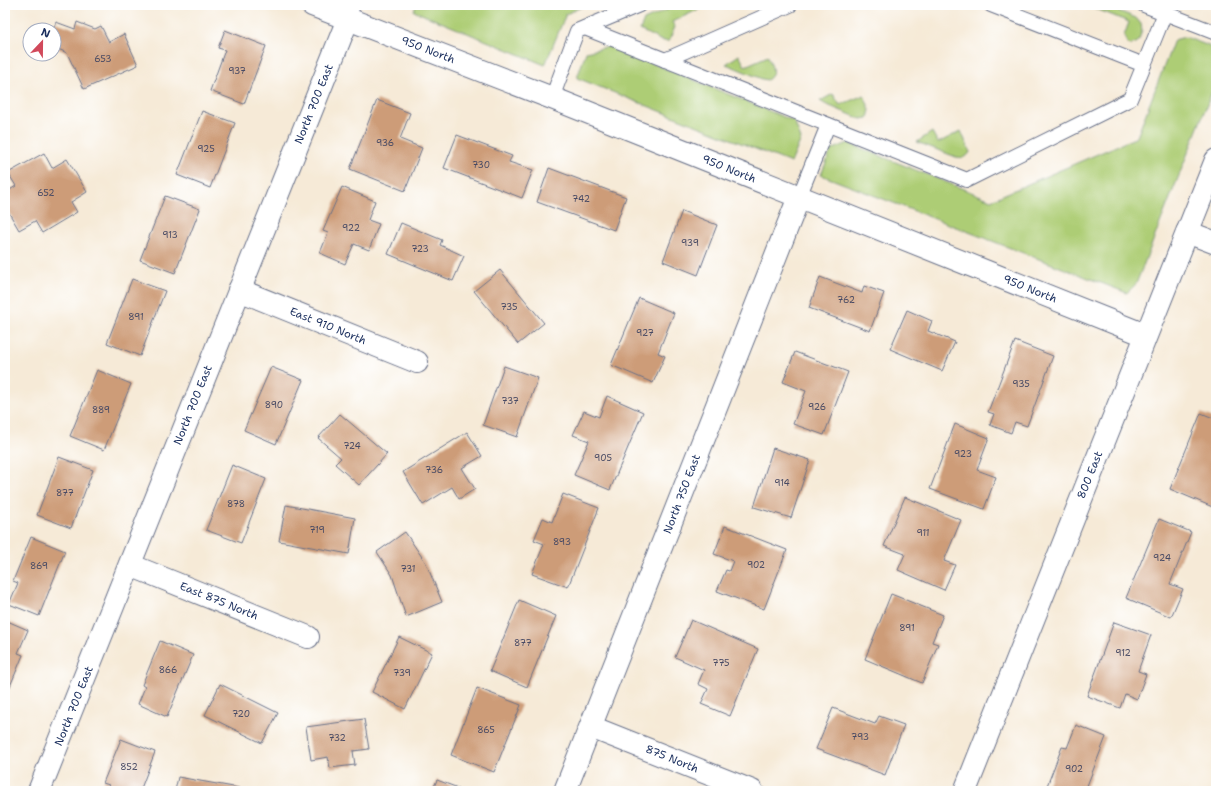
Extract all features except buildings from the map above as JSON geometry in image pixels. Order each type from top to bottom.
[{"type":"street","name":"950 North","points":[[312,5],[350,12],[552,98],[1145,335]]},
{"type":"street","name":"North 700 East","points":[[39,791],[350,12]]},
{"type":"street","name":"800 East","points":[[965,791],[1145,335],[1216,160]]},
{"type":"street","name":"North 750 East","points":[[565,791],[799,197]]},
{"type":"street","points":[[1187,232],[1216,243]]},
{"type":"street","name":"East 910 North","points":[[239,290],[417,362]]},
{"type":"street","name":"East 875 North","points":[[130,565],[308,637]]},
{"type":"street","name":"875 North","points":[[591,727],[752,791]]},
{"type":"lane","points":[[552,98],[577,31],[639,5]]},
{"type":"lane","points":[[665,60],[790,5]]},
{"type":"lane","points":[[991,5],[1144,65]]},
{"type":"lane","points":[[1144,5],[1216,33]]},
{"type":"lane","points":[[585,28],[967,180],[1130,99],[1165,13]]},
{"type":"lane","points":[[799,197],[828,125]]},
{"type":"green space","points":[[416,5],[586,5],[566,14],[545,65],[414,11]]},
{"type":"green space","points":[[678,5],[708,5],[672,22],[675,27],[669,41],[662,41],[640,30],[644,20]]},
{"type":"green space","points":[[1086,5],[1104,5],[1136,18],[1141,24],[1142,30],[1139,40],[1130,45],[1126,41],[1124,36],[1129,22]]},
{"type":"green space","points":[[1185,37],[1209,46],[1216,60],[1216,82],[1136,284],[1127,293],[821,175],[831,150],[848,143],[991,200],[1137,137],[1174,40]]},
{"type":"green space","points":[[610,46],[794,121],[801,139],[791,163],[577,78],[586,52]]},
{"type":"green space","points":[[739,55],[745,66],[768,56],[773,72],[770,78],[767,80],[762,79],[726,64]]},
{"type":"green space","points":[[833,94],[840,105],[864,95],[870,110],[868,118],[861,119],[820,101]]},
{"type":"green space","points":[[961,131],[970,152],[964,157],[956,157],[917,142],[932,132],[938,143]]}]
